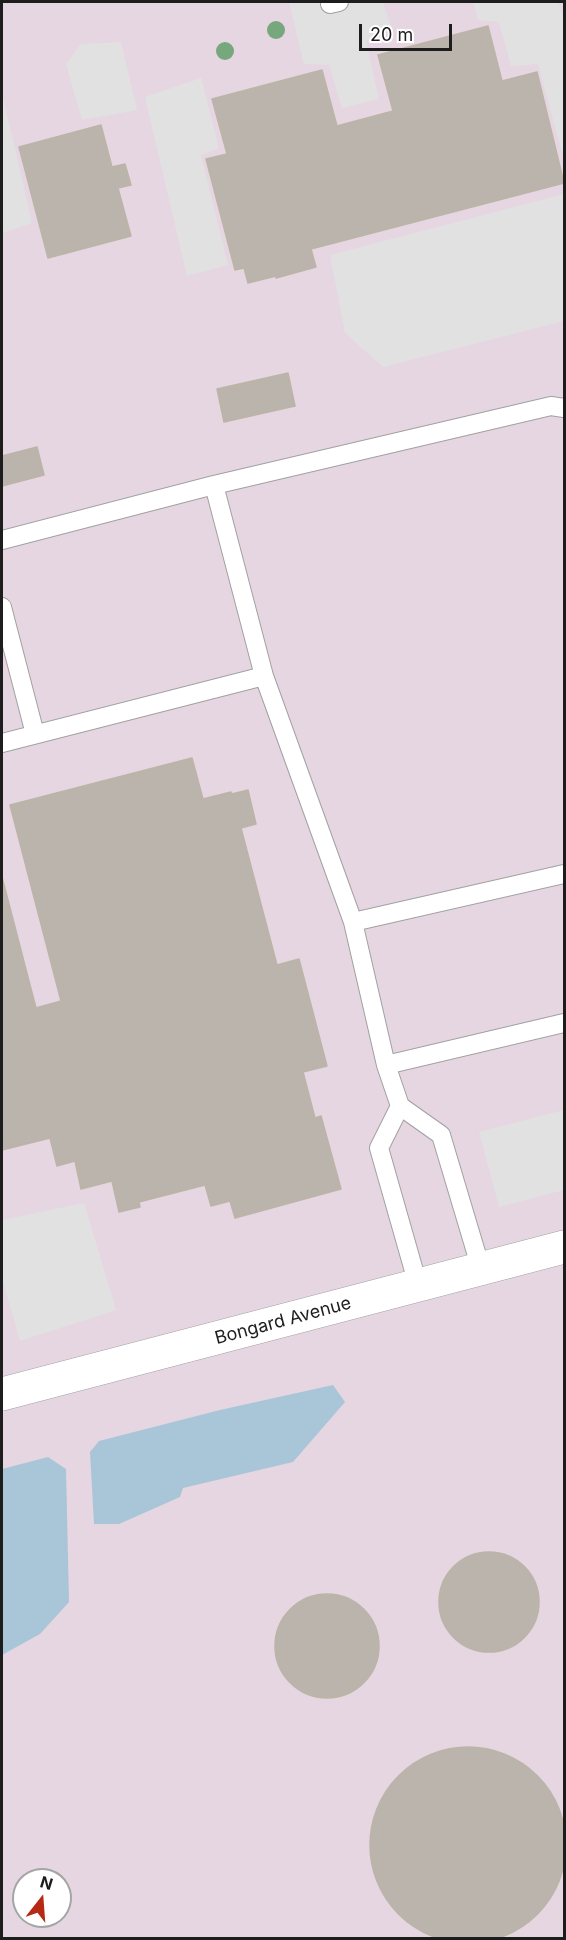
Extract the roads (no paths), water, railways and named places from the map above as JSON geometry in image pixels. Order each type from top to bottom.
[{"type":"street","name":"Bongard Avenue","points":[[2,1394],[564,1247]]},
{"type":"lane","points":[[2,540],[214,484],[551,406],[564,408]]},
{"type":"lane","points":[[214,484],[264,676],[353,922],[386,1065],[400,1106],[441,1135],[481,1269]]},
{"type":"lane","points":[[2,607],[35,734]]},
{"type":"lane","points":[[2,743],[264,676]]},
{"type":"lane","points":[[353,922],[564,874]]},
{"type":"lane","points":[[386,1065],[564,1023]]},
{"type":"lane","points":[[400,1106],[380,1148],[418,1285]]},
{"type":"water","points":[[333,1385],[345,1402],[293,1462],[183,1488],[180,1497],[119,1524],[94,1524],[90,1452],[99,1441],[220,1410]]},
{"type":"water","points":[[48,1457],[66,1469],[69,1602],[40,1634],[2,1655],[2,1469]]}]
